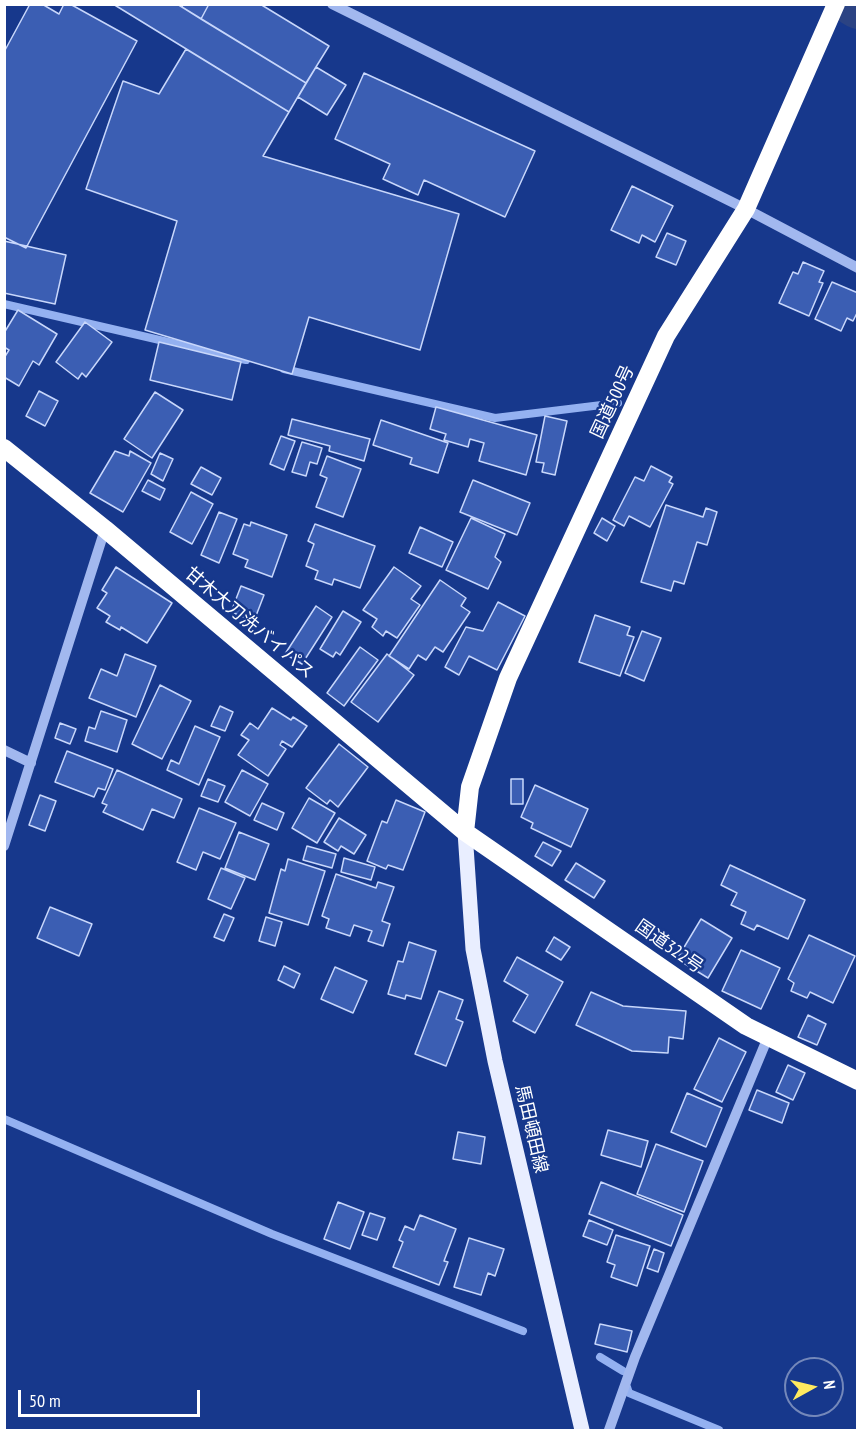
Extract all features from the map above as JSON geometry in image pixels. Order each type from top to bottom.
[{"type":"highway","name":"国道500号","points":[[465,832],[470,787],[508,678],[666,336],[746,209],[836,4]]},
{"type":"highway","name":"甘木大刀洗バイパス","points":[[4,448],[105,529],[465,832]]},
{"type":"highway","name":"国道322号","points":[[465,832],[746,1026],[858,1081]]},
{"type":"main road","name":"馬田頓田線","points":[[465,832],[473,949],[495,1061],[582,1431]]},
{"type":"street","points":[[332,4],[746,209],[858,268]]},
{"type":"street","points":[[4,846],[105,529]]},
{"type":"street","points":[[4,750],[31,763]]},
{"type":"street","points":[[609,1431],[639,1347],[768,1037]]},
{"type":"building","points":[[30,4],[42,4],[59,14],[64,4],[70,4],[137,41],[26,248],[4,237],[4,52]]},
{"type":"building","points":[[113,4],[177,4],[306,83],[289,112]]},
{"type":"building","points":[[183,4],[209,4],[201,19],[182,7]]},
{"type":"building","points":[[209,4],[260,4],[329,46],[306,83],[201,19]]},
{"type":"building","points":[[186,49],[289,112],[263,156],[459,214],[420,350],[309,317],[292,374],[145,330],[177,221],[86,189],[123,81],[159,94]]},
{"type":"building","points":[[316,67],[346,85],[327,115],[298,97]]},
{"type":"building","points":[[364,73],[535,151],[505,217],[424,180],[418,195],[383,179],[390,164],[335,139]]},
{"type":"building","points":[[632,186],[673,206],[655,242],[642,235],[639,243],[611,230]]},
{"type":"building","points":[[667,233],[686,241],[676,265],[656,257]]},
{"type":"building","points":[[4,241],[66,255],[55,304],[4,293]]},
{"type":"building","points":[[803,262],[824,271],[819,282],[823,283],[809,316],[779,303],[793,272],[798,274]]},
{"type":"building","points":[[832,282],[858,293],[858,311],[853,321],[847,318],[841,331],[815,319]]},
{"type":"building","points":[[18,310],[57,334],[39,365],[33,361],[19,386],[4,377],[4,358],[9,350],[4,347],[4,333]]},
{"type":"building","points":[[85,322],[112,342],[86,377],[82,373],[78,379],[56,362]]},
{"type":"building","points":[[159,342],[241,362],[232,400],[150,380]]},
{"type":"building","points":[[39,391],[58,401],[45,426],[26,416]]},
{"type":"building","points":[[155,392],[183,410],[152,458],[124,439]]},
{"type":"building","points":[[436,407],[537,435],[526,475],[479,461],[484,443],[470,439],[468,447],[444,440],[446,434],[430,429]]},
{"type":"building","points":[[545,416],[567,421],[555,475],[542,472],[544,463],[536,462]]},
{"type":"building","points":[[292,419],[370,439],[364,461],[329,451],[330,446],[288,435]]},
{"type":"building","points":[[381,420],[448,443],[438,473],[410,464],[412,458],[373,445]]},
{"type":"building","points":[[281,436],[295,441],[284,470],[270,464]]},
{"type":"building","points":[[302,442],[322,448],[317,464],[310,462],[306,476],[292,472]]},
{"type":"building","points":[[115,451],[129,456],[130,451],[151,463],[123,512],[90,493]]},
{"type":"building","points":[[160,453],[173,459],[163,481],[151,474]]},
{"type":"building","points":[[327,456],[361,469],[343,517],[316,507],[327,478],[320,475]]},
{"type":"building","points":[[651,466],[672,477],[669,482],[673,484],[650,527],[629,516],[624,526],[613,520],[635,477],[644,481]]},
{"type":"building","points":[[201,467],[221,478],[212,495],[191,484]]},
{"type":"building","points":[[148,480],[165,489],[160,500],[142,491]]},
{"type":"building","points":[[473,480],[530,503],[517,535],[460,512]]},
{"type":"building","points":[[191,492],[213,504],[192,544],[170,532]]},
{"type":"building","points":[[666,505],[703,517],[706,508],[717,512],[707,545],[697,542],[684,584],[674,581],[671,591],[641,582]]},
{"type":"building","points":[[219,512],[237,519],[219,563],[201,555]]},
{"type":"building","points":[[471,518],[505,534],[495,557],[501,562],[488,589],[446,570]]},
{"type":"building","points":[[602,518],[615,526],[607,541],[594,533]]},
{"type":"building","points":[[251,522],[287,535],[272,577],[245,567],[248,560],[233,554],[244,524],[250,526]]},
{"type":"building","points":[[315,524],[375,546],[360,588],[334,579],[332,585],[315,579],[318,571],[306,566],[314,544],[308,541]]},
{"type":"building","points":[[420,527],[453,542],[442,567],[409,553]]},
{"type":"building","points":[[116,567],[172,603],[147,643],[121,627],[120,630],[106,622],[110,616],[97,608],[107,593],[102,590]]},
{"type":"building","points":[[394,567],[421,586],[411,599],[420,605],[397,638],[386,631],[383,636],[372,627],[377,619],[363,610]]},
{"type":"building","points":[[440,580],[466,598],[461,606],[470,612],[443,652],[435,647],[426,660],[418,655],[409,669],[389,656]]},
{"type":"building","points":[[241,586],[264,595],[254,621],[231,612]]},
{"type":"building","points":[[498,602],[525,616],[497,670],[469,656],[459,675],[445,667],[466,627],[483,631]]},
{"type":"building","points":[[316,606],[332,617],[302,664],[285,654]]},
{"type":"building","points":[[343,611],[361,622],[340,655],[336,652],[333,657],[320,649]]},
{"type":"building","points":[[595,615],[630,627],[627,635],[634,637],[620,676],[579,662]]},
{"type":"building","points":[[642,631],[661,638],[644,681],[625,673]]},
{"type":"building","points":[[360,647],[378,660],[344,706],[327,693]]},
{"type":"building","points":[[125,654],[156,666],[136,717],[89,698],[101,669],[117,676]]},
{"type":"building","points":[[387,654],[414,675],[378,722],[351,702]]},
{"type":"building","points":[[160,685],[191,701],[162,759],[132,744]]},
{"type":"building","points":[[220,706],[233,712],[225,731],[211,726]]},
{"type":"building","points":[[272,708],[291,720],[293,717],[307,726],[292,747],[282,741],[280,745],[286,749],[268,776],[238,755],[249,740],[241,735],[250,723],[258,729]]},
{"type":"building","points":[[101,711],[127,720],[117,752],[85,741],[89,727],[95,729]]},
{"type":"building","points":[[60,723],[76,729],[70,744],[55,738]]},
{"type":"building","points":[[195,726],[220,737],[199,785],[167,770],[171,760],[179,764]]},
{"type":"building","points":[[339,744],[368,767],[338,807],[330,800],[327,804],[306,788]]},
{"type":"building","points":[[67,751],[113,769],[105,790],[98,788],[94,797],[55,782]]},
{"type":"building","points":[[117,770],[182,799],[174,818],[152,809],[143,830],[103,812],[107,805],[102,803]]},
{"type":"building","points":[[242,770],[268,784],[250,816],[225,802]]},
{"type":"building","points":[[208,779],[225,786],[218,802],[201,796]]},
{"type":"building","points":[[511,779],[523,779],[523,804],[511,804]]},
{"type":"building","points":[[535,785],[588,809],[571,847],[531,828],[533,823],[521,817]]},
{"type":"building","points":[[40,795],[56,801],[45,831],[29,825]]},
{"type":"building","points":[[309,798],[335,813],[317,843],[292,828]]},
{"type":"building","points":[[396,800],[425,812],[403,870],[388,865],[386,869],[367,861],[382,821],[387,823]]},
{"type":"building","points":[[262,803],[284,813],[277,830],[254,820]]},
{"type":"building","points":[[199,808],[236,823],[220,859],[203,852],[196,870],[177,862]]},
{"type":"building","points":[[339,818],[366,835],[354,854],[341,846],[338,851],[324,842]]},
{"type":"building","points":[[239,832],[269,844],[255,880],[225,868]]},
{"type":"building","points":[[543,842],[561,851],[552,866],[535,856]]},
{"type":"building","points":[[307,846],[336,854],[332,868],[303,860]]},
{"type":"building","points":[[344,858],[375,867],[371,880],[341,872]]},
{"type":"building","points":[[288,859],[325,871],[308,925],[269,913],[281,869],[285,871]]},
{"type":"building","points":[[576,863],[605,881],[594,898],[565,880]]},
{"type":"building","points":[[730,865],[805,900],[788,939],[757,925],[754,930],[741,924],[746,912],[731,905],[737,893],[721,885]]},
{"type":"building","points":[[221,868],[245,878],[231,909],[208,899]]},
{"type":"building","points":[[336,874],[376,888],[378,882],[394,887],[382,921],[390,924],[383,946],[368,941],[372,931],[354,925],[350,936],[326,928],[329,919],[322,916]]},
{"type":"building","points":[[50,907],[92,924],[79,956],[37,938]]},
{"type":"building","points":[[224,914],[234,918],[224,941],[214,937]]},
{"type":"building","points":[[266,917],[282,922],[275,946],[259,941]]},
{"type":"building","points":[[701,919],[732,938],[708,978],[677,959]]},
{"type":"building","points":[[809,935],[855,956],[833,1003],[810,992],[807,998],[791,991],[794,983],[788,979]]},
{"type":"building","points":[[554,937],[570,947],[561,960],[546,951]]},
{"type":"building","points":[[409,942],[436,951],[421,999],[406,995],[405,999],[388,994],[398,961],[403,962]]},
{"type":"building","points":[[741,950],[780,968],[761,1009],[722,991]]},
{"type":"building","points":[[517,957],[563,982],[535,1033],[513,1021],[528,995],[504,981]]},
{"type":"building","points":[[284,966],[300,974],[294,988],[278,980]]},
{"type":"building","points":[[335,967],[367,981],[353,1013],[321,999]]},
{"type":"building","points":[[439,991],[463,1000],[456,1019],[463,1022],[446,1066],[415,1054]]},
{"type":"building","points":[[591,992],[623,1006],[686,1011],[683,1039],[669,1037],[668,1053],[632,1051],[576,1025]]},
{"type":"building","points":[[808,1015],[826,1024],[817,1045],[798,1037]]},
{"type":"building","points":[[719,1038],[746,1052],[722,1102],[694,1089]]},
{"type":"building","points":[[788,1065],[805,1073],[793,1100],[776,1092]]},
{"type":"building","points":[[757,1090],[789,1103],[782,1123],[749,1110]]},
{"type":"building","points":[[687,1093],[722,1108],[706,1147],[671,1132]]},
{"type":"building","points":[[608,1130],[648,1141],[641,1167],[601,1155]]},
{"type":"building","points":[[458,1132],[485,1137],[481,1164],[453,1159]]},
{"type":"building","points":[[656,1144],[703,1161],[684,1212],[637,1194]]},
{"type":"building","points":[[601,1182],[683,1215],[671,1246],[589,1214]]},
{"type":"building","points":[[338,1202],[364,1212],[350,1249],[324,1239]]},
{"type":"building","points":[[370,1213],[385,1218],[377,1240],[362,1235]]},
{"type":"building","points":[[420,1215],[456,1229],[444,1261],[448,1262],[439,1285],[393,1267],[403,1242],[399,1240],[405,1226],[414,1230]]},
{"type":"building","points":[[589,1220],[613,1230],[607,1245],[583,1236]]},
{"type":"building","points":[[616,1235],[650,1246],[637,1286],[611,1277],[615,1265],[607,1262]]},
{"type":"building","points":[[469,1238],[504,1249],[495,1276],[488,1273],[481,1295],[454,1287]]},
{"type":"building","points":[[654,1249],[664,1253],[658,1272],[647,1268]]},
{"type":"building","points":[[600,1324],[632,1331],[627,1352],[595,1344]]},
{"type":"waterway","points":[[853,4],[858,7]]},
{"type":"waterway","points":[[4,304],[246,360]]},
{"type":"waterway","points":[[284,369],[495,418],[618,403]]},
{"type":"waterway","points":[[4,1119],[272,1234],[523,1331]]},
{"type":"waterway","points":[[600,1357],[623,1371]]},
{"type":"waterway","points":[[627,1387],[629,1393],[719,1430]]}]
